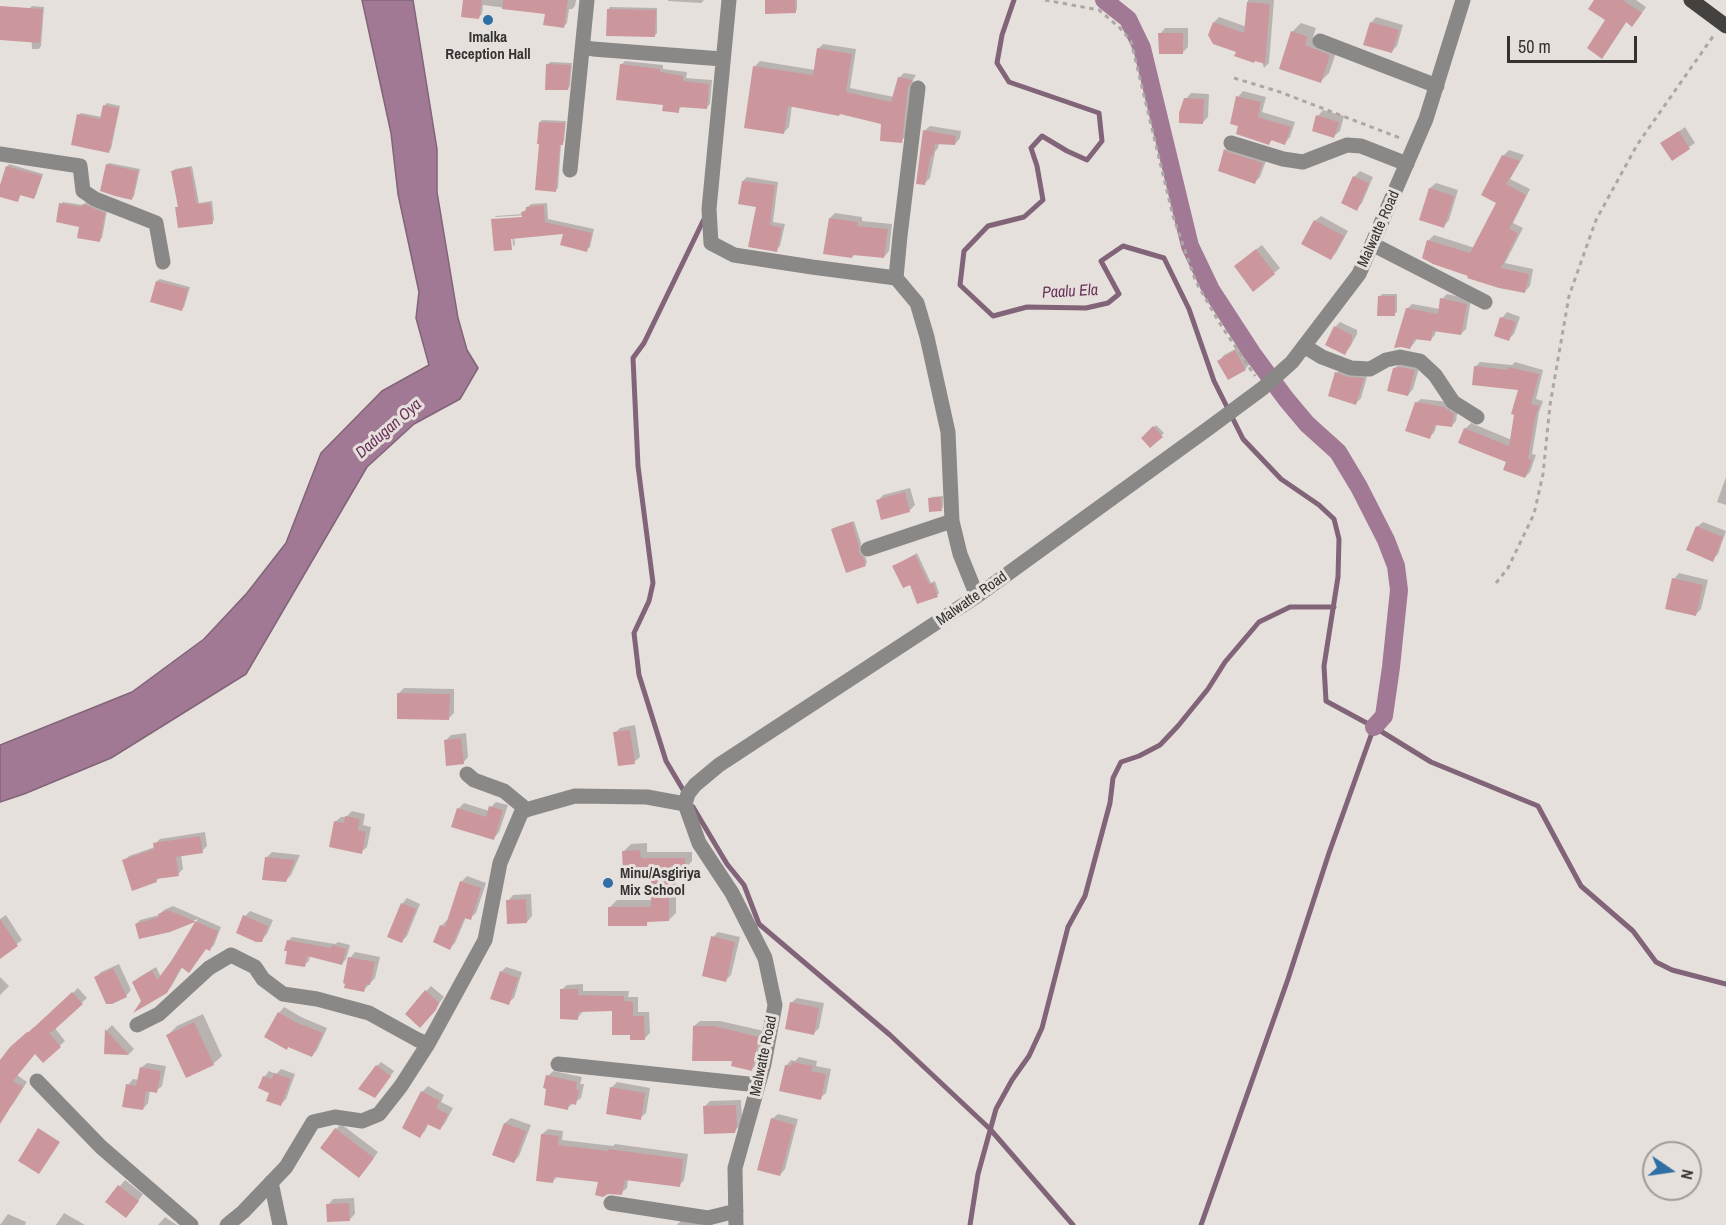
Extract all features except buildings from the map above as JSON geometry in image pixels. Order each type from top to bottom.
[{"type":"main road","points":[[1691,0],[1724,25]]},
{"type":"street","points":[[570,170],[587,0]]},
{"type":"street","points":[[729,0],[709,209],[711,243],[734,255],[896,278],[917,303],[948,432],[952,521],[960,554],[977,596]]},
{"type":"street","name":"Malwatte Road","points":[[736,1218],[735,1168],[758,1085],[775,1005],[765,958],[732,893],[699,843],[685,804],[688,794],[695,784],[719,765],[977,596],[1263,388],[1292,362],[1359,274],[1426,119],[1463,0]]},
{"type":"street","points":[[1320,41],[1437,86]]},
{"type":"street","points":[[583,46],[593,49],[722,59]]},
{"type":"street","points":[[896,278],[918,88]]},
{"type":"street","points":[[1231,143],[1283,159],[1303,162],[1347,145],[1361,146],[1407,164]]},
{"type":"street","points":[[0,154],[80,166],[83,191],[156,223],[163,262]]},
{"type":"street","points":[[1372,243],[1485,302]]},
{"type":"street","points":[[1304,346],[1322,357],[1351,368],[1370,369],[1386,360],[1400,357],[1420,361],[1435,375],[1453,402],[1477,417]]},
{"type":"street","points":[[868,549],[952,521]]},
{"type":"street","points":[[467,774],[474,780],[504,791],[527,810]]},
{"type":"street","points":[[227,1225],[243,1212],[286,1167],[313,1122],[335,1117],[362,1121],[379,1114],[401,1086],[428,1044],[485,940],[500,863],[522,811],[575,796],[646,797],[685,804]]},
{"type":"street","points":[[137,1025],[159,1014],[209,968],[231,955],[255,967],[263,979],[283,994],[317,999],[369,1013],[428,1044]]},
{"type":"street","points":[[558,1064],[758,1085]]},
{"type":"street","points":[[37,1081],[101,1147],[191,1225]]},
{"type":"street","points":[[271,1182],[280,1225]]},
{"type":"street","points":[[611,1203],[708,1218],[736,1218]]},
{"type":"path","points":[[1045,0],[1099,10],[1131,41],[1173,216],[1196,282],[1263,388]]},
{"type":"path","points":[[1496,583],[1508,568],[1534,514],[1543,474],[1550,405],[1569,296],[1596,220],[1637,145],[1724,25]]},
{"type":"path","points":[[1234,78],[1280,92],[1416,143]]},
{"type":"water","name":"Dadugan Oya","points":[[362,0],[413,0],[437,149],[437,192],[458,318],[467,350],[478,368],[460,399],[414,424],[367,467],[246,674],[111,758],[0,802],[0,745],[132,692],[204,639],[247,593],[286,543],[321,453],[382,391],[429,365],[416,318],[419,292],[398,194],[391,133]]},
{"type":"waterway","name":"Paalu Ela","points":[[1014,0],[1002,35],[997,63],[1009,82],[1099,113],[1102,141],[1087,160],[1042,136],[1031,148],[1043,200],[1024,217],[988,226],[964,251],[960,285],[993,316],[1027,307],[1086,308],[1108,303],[1119,294],[1101,261],[1123,246],[1164,258],[1189,309],[1214,381],[1243,439],[1281,479],[1319,505],[1334,519],[1339,539],[1338,577],[1324,666],[1326,701],[1431,762],[1538,806],[1581,886],[1633,931],[1656,962],[1672,970],[1726,984]]},
{"type":"waterway","points":[[1104,0],[1128,19],[1142,48],[1190,246],[1211,290],[1252,353],[1286,399],[1307,424],[1338,452],[1386,540],[1396,566],[1399,590],[1391,667],[1384,716],[1374,727]]},
{"type":"waterway","points":[[685,793],[666,761],[639,675],[634,633],[649,601],[653,583],[638,466],[633,358],[644,343],[705,217]]},
{"type":"waterway","points":[[970,1225],[978,1174],[996,1109],[1029,1056],[1042,1028],[1068,927],[1085,896],[1110,803],[1113,778],[1121,762],[1160,745],[1208,689],[1225,662],[1259,622],[1290,607],[1334,607]]},
{"type":"waterway","points":[[1201,1225],[1374,727]]},
{"type":"waterway","points":[[693,807],[727,864],[744,885],[759,924],[890,1035],[990,1129],[1073,1225]]},
{"type":"place","name":"Imalka Reception Hall","points":[[488,20]]},
{"type":"place","name":"Minu/Asgiriya Mix School","points":[[608,883]]}]
